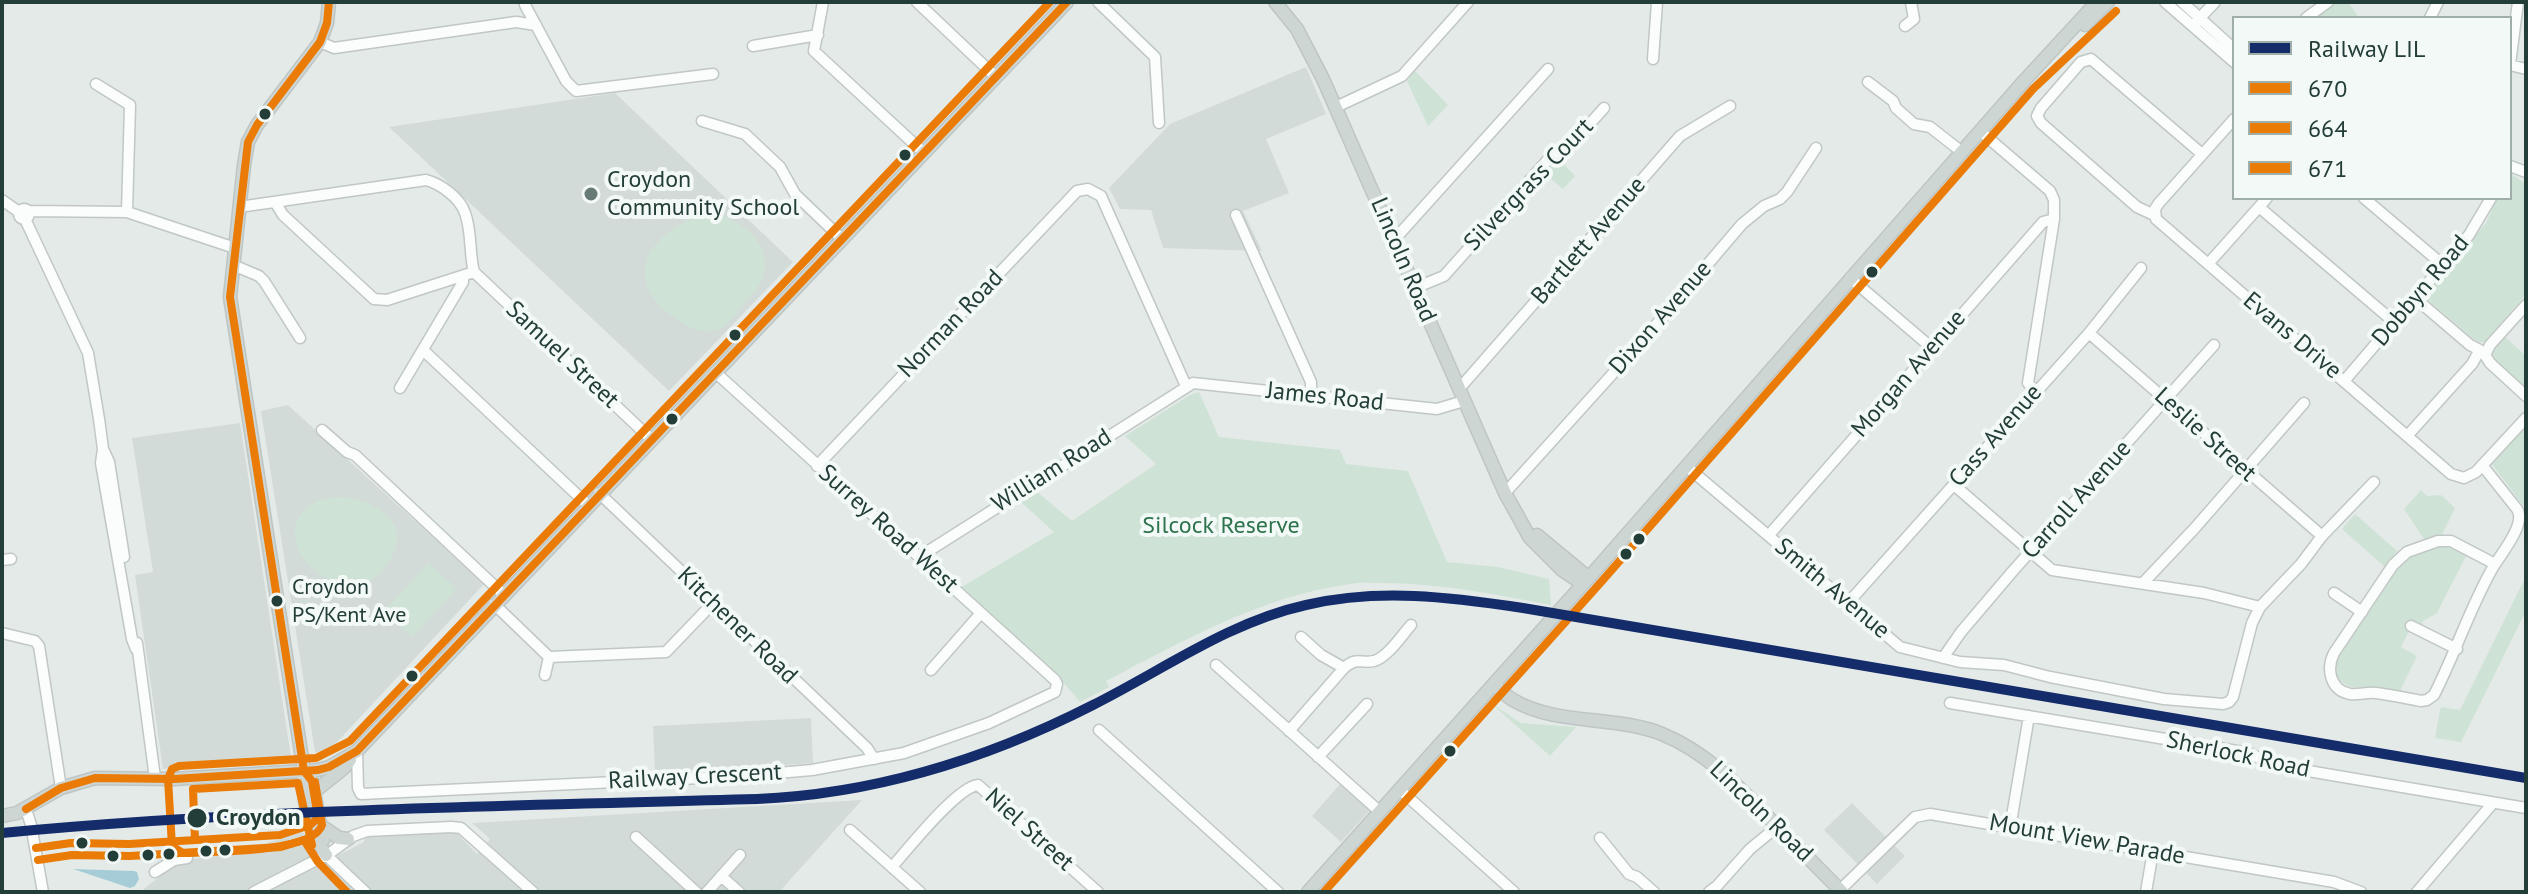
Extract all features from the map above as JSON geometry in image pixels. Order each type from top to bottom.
[{"type":"main road","points":[[328,854],[308,819],[304,771],[230,297],[245,153],[252,134],[320,42],[327,23],[329,2]]},
{"type":"main road","points":[[314,792],[344,768],[599,493],[1067,2]]},
{"type":"main road","name":"Lincoln Road","points":[[1275,2],[1297,29],[1336,107],[1505,493],[1530,538],[1562,570],[1586,581]]},
{"type":"main road","points":[[1308,892],[2097,2]]},
{"type":"main road","points":[[2024,81],[2108,2]]},
{"type":"main road","name":"Lincoln Road","points":[[1523,522],[1586,581]]},
{"type":"main road","points":[[1562,570],[1569,584],[1568,602]]},
{"type":"main road","name":"Lincoln Road","points":[[1494,684],[1511,699],[1532,709],[1639,726],[1676,740],[1715,765],[1841,891]]},
{"type":"main road","points":[[2,816],[26,809],[61,788],[95,778],[304,771],[329,767],[357,751]]},
{"type":"main road","points":[[304,771],[312,781],[328,854]]},
{"type":"main road","points":[[320,825],[339,838],[348,839]]},
{"type":"street","points":[[823,2],[814,51],[924,153]]},
{"type":"street","points":[[917,2],[996,77]]},
{"type":"street","points":[[1098,2],[1155,57],[1159,123]]},
{"type":"street","points":[[1336,107],[1402,76],[1468,2]]},
{"type":"street","points":[[1653,59],[1657,2]]},
{"type":"street","points":[[1911,2],[1913,19]]},
{"type":"street","points":[[2165,2],[2232,48]]},
{"type":"street","points":[[2182,2],[2232,60]]},
{"type":"street","points":[[2197,22],[2215,2]]},
{"type":"street","points":[[2309,16],[2328,2]]},
{"type":"street","points":[[2512,50],[2518,2]]},
{"type":"street","points":[[516,22],[523,15],[525,4]]},
{"type":"street","points":[[525,4],[566,81],[576,91],[713,74]]},
{"type":"street","points":[[320,42],[334,48],[516,22],[536,25]]},
{"type":"street","points":[[753,46],[818,35]]},
{"type":"street","name":"Evans Drive","points":[[2202,154],[2091,59],[2081,62],[2037,116],[2041,123],[2137,207],[2154,215],[2160,224],[2456,476],[2464,478],[2482,465]]},
{"type":"street","points":[[1394,240],[1548,69]]},
{"type":"street","points":[[1868,82],[1893,101],[1896,108],[1914,124],[1930,127],[1962,152]]},
{"type":"street","points":[[96,84],[130,105],[127,212]]},
{"type":"street","name":"Bartlett Avenue","points":[[1461,395],[1680,136],[1730,106]]},
{"type":"street","name":"Silvergrass Court","points":[[1415,288],[1444,276],[1553,154],[1569,147],[1604,108]]},
{"type":"street","points":[[702,121],[745,134],[780,167],[795,194],[842,239]]},
{"type":"street","points":[[2154,215],[2159,203],[2232,121]]},
{"type":"street","points":[[1980,131],[2050,191],[2054,200],[2054,219],[2028,383],[2035,391]]},
{"type":"street","name":"Dixon Avenue","points":[[1505,493],[1742,224],[1787,192],[1816,148]]},
{"type":"street","points":[[239,207],[426,180],[449,193],[466,214],[468,274],[400,388]]},
{"type":"street","name":"Norman Road","points":[[817,466],[1077,191],[1088,189],[1101,196],[1186,386]]},
{"type":"street","points":[[2,200],[24,214],[88,353],[103,449],[101,463],[136,649],[155,778]]},
{"type":"street","points":[[2366,200],[2443,265]]},
{"type":"street","name":"Dobbyn Road","points":[[2345,380],[2478,223],[2490,200]]},
{"type":"street","points":[[275,202],[283,215],[374,299],[387,300],[468,274]]},
{"type":"street","points":[[2208,264],[2263,202],[2394,322]]},
{"type":"street","points":[[24,214],[127,212],[235,248]]},
{"type":"street","points":[[1236,215],[1311,382],[1311,395]]},
{"type":"street","name":"Morgan Avenue","points":[[1769,535],[2043,222],[2054,219]]},
{"type":"street","points":[[233,265],[264,281],[300,338]]},
{"type":"street","name":"Cass Avenue","points":[[1848,603],[2089,333],[2141,268]]},
{"type":"street","name":"Samuel Street","points":[[468,274],[651,439]]},
{"type":"street","points":[[1850,278],[1932,348]]},
{"type":"street","points":[[2415,298],[2526,396]]},
{"type":"street","points":[[2408,435],[2526,305]]},
{"type":"street","name":"Leslie Street","points":[[2089,333],[2322,536]]},
{"type":"street","name":"Carroll Avenue","points":[[1943,658],[1961,632],[2214,345]]},
{"type":"street","points":[[423,350],[588,505]]},
{"type":"street","name":"Surrey Road West","points":[[715,372],[1055,680],[1057,688]]},
{"type":"street","name":"James Road","points":[[1186,386],[1201,383],[1437,409],[1461,395]]},
{"type":"street","name":"William Road","points":[[919,557],[1186,386]]},
{"type":"street","points":[[2143,583],[2304,403]]},
{"type":"street","points":[[2495,564],[2451,541],[2438,541],[2397,559],[2334,653],[2330,663],[2331,679],[2346,693],[2372,693],[2421,701],[2434,695],[2495,564],[2521,517],[2482,465],[2526,418]]},
{"type":"street","points":[[322,430],[347,452],[355,455],[499,599],[549,657]]},
{"type":"street","name":"Smith Avenue","points":[[1686,466],[1900,647],[1943,658],[2004,665],[2164,699],[2223,704],[2233,697],[2252,623],[2260,607]]},
{"type":"street","points":[[1954,485],[2052,570],[2204,593],[2260,607],[2374,482]]},
{"type":"street","name":"Kitchener Road","points":[[599,493],[867,748],[874,759]]},
{"type":"street","points":[[2334,593],[2362,612]]},
{"type":"street","points":[[549,657],[666,652],[713,603]]},
{"type":"street","points":[[931,670],[981,613]]},
{"type":"street","points":[[1289,731],[1344,668],[1354,661],[1371,661],[1381,657],[1411,625]]},
{"type":"street","points":[[2411,626],[2457,649]]},
{"type":"street","points":[[2,633],[35,641],[39,646],[61,788]]},
{"type":"street","points":[[1301,637],[1321,655],[1344,668]]},
{"type":"street","points":[[545,675],[549,657]]},
{"type":"street","points":[[1216,665],[1379,811]]},
{"type":"street","name":"Railway Crescent","points":[[357,751],[358,788],[361,794],[812,770],[904,753],[989,723],[1052,694],[1057,688]]},
{"type":"street","name":"Sherlock Road","points":[[1950,703],[2249,753],[2273,765],[2526,808]]},
{"type":"street","points":[[1318,757],[1367,704]]},
{"type":"street","points":[[2010,828],[2029,716]]},
{"type":"street","points":[[1099,730],[1278,892]]},
{"type":"street","name":"Niel Street","points":[[892,867],[965,789],[978,785],[1098,892]]},
{"type":"street","points":[[1399,789],[1514,892]]},
{"type":"street","points":[[2417,892],[2493,803]]},
{"type":"street","points":[[26,809],[43,892]]},
{"type":"street","name":"Mount View Parade","points":[[1841,891],[1919,815],[1930,814],[2340,883],[2361,892]]},
{"type":"street","points":[[1709,892],[1750,849],[1778,826]]},
{"type":"street","points":[[254,892],[328,854],[357,833],[446,827],[465,831],[533,892]]},
{"type":"street","points":[[850,830],[920,892]]},
{"type":"street","points":[[636,837],[696,892]]},
{"type":"street","points":[[1600,838],[1629,874],[1654,892]]},
{"type":"street","points":[[2146,892],[2153,851]]},
{"type":"street","points":[[328,854],[365,892]]},
{"type":"street","points":[[707,892],[740,855]]},
{"type":"street","points":[[155,872],[174,860],[187,858]]},
{"type":"street","points":[[721,876],[739,892]]},
{"type":"shaded area","points":[[1306,67],[1326,114],[1266,139],[1289,193],[1243,211],[1262,251],[1163,248],[1151,210],[1120,209],[1109,188],[1170,124]]},
{"type":"shaded area","name":"Croydon Community School","points":[[615,93],[793,262],[669,391],[389,127]]},
{"type":"shaded area","points":[[288,405],[484,584],[326,754],[315,752],[261,411]]},
{"type":"shaded area","points":[[240,423],[291,757],[163,769],[135,575],[153,572],[132,438]]},
{"type":"shaded area","points":[[811,718],[813,763],[655,774],[653,726]]},
{"type":"shaded area","points":[[1342,782],[1371,809],[1341,842],[1312,816]]},
{"type":"shaded area","points":[[862,800],[779,892],[140,892],[179,861],[235,853],[302,832],[311,838],[323,863],[364,842],[365,826],[447,823],[477,854],[490,839],[472,823]]},
{"type":"shaded area","points":[[1852,803],[1905,856],[1877,884],[1824,830]]},
{"type":"green space","points":[[2333,2],[2348,2],[2358,16],[2314,16]]},
{"type":"green space","points":[[1415,71],[1448,105],[1428,126],[1407,81]]},
{"type":"green space","points":[[1557,157],[1575,176],[1563,189],[1543,172]]},
{"type":"green space","points":[[2512,174],[2526,184],[2526,294],[2485,342],[2477,342],[2427,299],[2427,294],[2486,223],[2496,200],[2512,200]]},
{"type":"green space","points":[[709,213],[745,228],[755,237],[765,259],[764,272],[756,290],[721,328],[704,331],[677,320],[652,296],[646,280],[646,265],[651,251],[661,238],[691,219]]},
{"type":"green space","points":[[2503,335],[2526,356],[2526,392],[2490,359],[2490,349]]},
{"type":"green space","name":"Silcock Reserve","points":[[1199,392],[1219,437],[1340,450],[1346,464],[1408,471],[1447,562],[1498,567],[1549,579],[1551,605],[1466,590],[1402,583],[1358,583],[1317,590],[1254,609],[1194,636],[1106,681],[1109,687],[1080,702],[1063,682],[960,588],[1054,532],[1021,502],[1036,491],[1072,521],[1156,464],[1125,436]]},
{"type":"green space","points":[[2526,428],[2526,509],[2491,463]]},
{"type":"green space","points":[[2421,490],[2427,496],[2441,495],[2455,508],[2442,535],[2424,539],[2404,509]]},
{"type":"green space","points":[[335,497],[363,501],[376,507],[394,525],[397,537],[395,550],[387,564],[371,580],[341,582],[323,576],[308,563],[298,548],[295,532],[299,516],[312,504]]},
{"type":"green space","points":[[2355,514],[2397,551],[2385,567],[2342,529]]},
{"type":"green space","points":[[2441,547],[2451,548],[2466,556],[2437,613],[2423,621],[2421,626],[2413,623],[2401,647],[2417,656],[2400,691],[2344,683],[2336,675],[2337,660],[2399,567],[2410,557]]},
{"type":"green space","points":[[429,563],[457,589],[412,637],[384,611]]},
{"type":"green space","points":[[2526,576],[2526,611],[2461,742],[2435,738],[2440,710],[2442,707],[2460,710]]},
{"type":"green space","points":[[1492,704],[1521,723],[1576,727],[1550,756]]},
{"type":"water","points":[[73,869],[134,871],[139,879],[130,888]]},
{"type":"rail line","name":"LIL","points":[[2,833],[285,814],[757,799],[844,790],[930,770],[1013,741],[1093,705],[1250,623],[1306,605],[1387,596],[1469,600],[1523,608],[2526,778]]},
{"type":"transit line","name":"670","points":[[318,818],[312,781],[304,771],[230,297],[248,142],[257,125],[320,42],[327,23],[329,2]]},
{"type":"transit line","name":"671","points":[[315,782],[322,825],[315,834],[301,841],[259,849],[215,852],[183,853],[172,846],[168,779],[172,769],[179,766],[316,758],[350,741],[1050,2]]},
{"type":"transit line","name":"670","points":[[26,809],[61,788],[95,778],[174,779],[318,770],[357,751],[1067,2]]},
{"type":"transit line","name":"664","points":[[1324,892],[1602,581],[2033,89],[2116,11]]},
{"type":"transit line","name":"664","points":[[195,840],[193,789],[298,783],[312,845]]},
{"type":"transit line","name":"670","points":[[36,848],[71,843],[129,844],[280,835],[310,825],[318,818]]},
{"type":"transit line","name":"664","points":[[38,860],[72,855],[130,856],[281,847],[304,840],[318,862],[347,892]]},
{"type":"place","name":"Croydon Community School","points":[[591,194]]},
{"type":"place","name":"Croydon PS/Kent Ave","points":[[277,601]]},
{"type":"place","name":"Croydon","points":[[197,818]]}]
